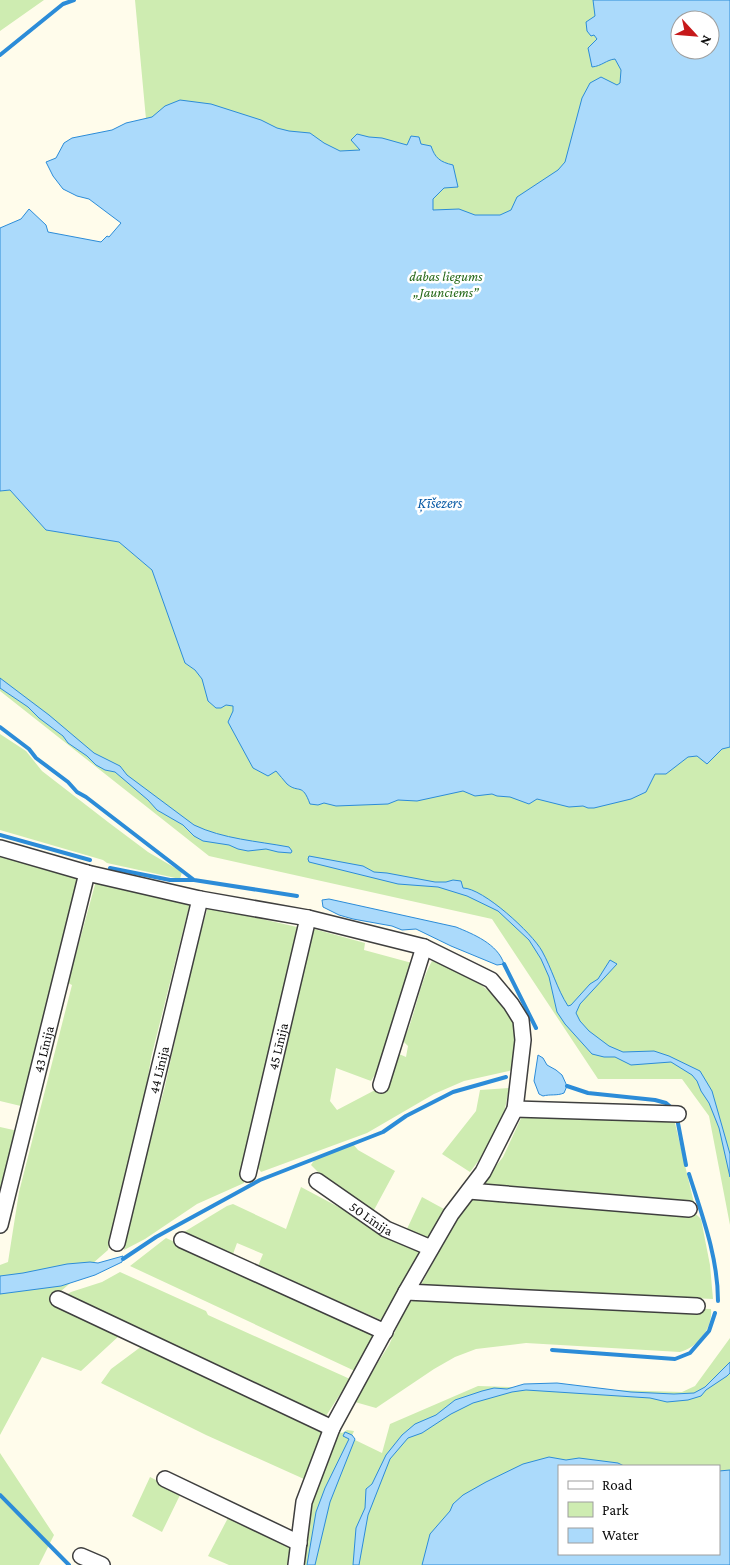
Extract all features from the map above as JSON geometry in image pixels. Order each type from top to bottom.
[{"type":"street","points":[[0,848],[87,873],[200,899],[308,918],[424,947],[491,980],[521,1020],[522,1040],[515,1109],[483,1172],[451,1214],[431,1248],[332,1428],[304,1502],[296,1565]]},
{"type":"street","name":"43 Līnija","points":[[0,1225],[87,873]]},
{"type":"street","name":"44 Līnija","points":[[117,1243],[200,899]]},
{"type":"street","name":"45 Līnija","points":[[248,1174],[308,918]]},
{"type":"street","points":[[381,1085],[424,947]]},
{"type":"street","points":[[515,1109],[678,1114]]},
{"type":"street","name":"50 Līnija","points":[[317,1181],[386,1229],[431,1248]]},
{"type":"street","points":[[469,1191],[689,1209]]},
{"type":"street","points":[[182,1240],[385,1332]]},
{"type":"street","points":[[406,1292],[697,1306]]},
{"type":"street","points":[[58,1299],[332,1428]]},
{"type":"street","points":[[165,1479],[299,1543]]},
{"type":"street","points":[[81,1556],[102,1565]]},
{"type":"green space","points":[[0,0],[44,0],[0,31]]},
{"type":"green space","name":"Ķīšezers","points":[[135,0],[730,0],[730,1225],[709,1116],[682,1079],[598,1079],[492,919],[209,856],[0,691],[0,491],[10,490],[46,530],[119,542],[152,570],[185,662],[197,672]]},
{"type":"green space","points":[[0,734],[26,751],[42,771],[108,822],[148,852],[182,872],[180,879],[107,863],[103,860],[0,830]]},
{"type":"green space","points":[[0,854],[81,875],[25,1107],[0,1101]]},
{"type":"green space","points":[[96,881],[190,903],[151,1058],[142,1116],[134,1138],[108,1250],[52,1299],[120,1335],[81,1371],[42,1357],[0,1435],[0,1265],[8,1262],[19,1192],[72,985],[68,983]]},
{"type":"green space","points":[[208,907],[297,927],[288,985],[244,1183],[197,1204],[145,1239],[124,1250],[134,1201],[165,1086],[194,954]]},
{"type":"green space","points":[[314,929],[365,943],[364,950],[412,963],[384,1060],[371,1081],[336,1068],[330,1101],[337,1110],[377,1089],[399,1054],[406,1057],[408,1046],[403,1041],[423,980],[432,961],[468,974],[509,1008],[516,1030],[513,1070],[464,1081],[434,1094],[367,1133],[261,1172],[256,1165]]},
{"type":"green space","points":[[509,1088],[501,1129],[470,1172],[442,1154],[476,1111],[480,1090]]},
{"type":"green space","points":[[523,1114],[674,1119],[694,1203],[486,1188],[481,1185],[503,1157]]},
{"type":"green space","points":[[0,1127],[18,1131],[0,1230]]},
{"type":"green space","points":[[353,1144],[358,1150],[395,1171],[374,1210],[338,1192],[311,1165],[315,1159]]},
{"type":"green space","points":[[301,1187],[423,1252],[381,1320],[258,1266],[263,1254],[237,1243],[233,1254],[184,1232],[233,1204],[286,1229]]},
{"type":"green space","points":[[422,1197],[444,1209],[427,1240],[406,1231]]},
{"type":"green space","points":[[471,1199],[696,1214],[701,1219],[710,1265],[713,1299],[421,1285],[464,1205]]},
{"type":"green space","points":[[166,1238],[375,1333],[357,1372],[130,1266]]},
{"type":"green space","points":[[120,1272],[206,1311],[208,1315],[350,1379],[324,1419],[64,1296],[102,1282]]},
{"type":"green space","points":[[416,1300],[711,1309],[711,1316],[710,1323],[703,1336],[693,1346],[680,1352],[526,1343],[476,1349],[455,1357],[434,1369],[376,1408],[355,1402],[389,1345],[408,1303]]},
{"type":"green space","points":[[730,1338],[730,1565],[298,1565],[302,1518],[337,1430],[342,1433],[347,1430],[354,1431],[351,1438],[382,1453],[390,1424],[478,1386],[682,1392],[695,1386]]},
{"type":"green space","points":[[142,1346],[322,1433],[304,1479],[206,1435],[101,1383],[111,1369]]},
{"type":"green space","points":[[0,1453],[54,1535],[39,1565],[0,1565]]},
{"type":"green space","points":[[150,1477],[181,1493],[162,1532],[132,1516]]},
{"type":"green space","points":[[229,1516],[292,1547],[291,1565],[229,1565],[208,1556]]},
{"type":"water","name":"Ķīšezers","points":[[593,0],[730,0],[730,747],[722,749],[707,764],[697,756],[688,757],[666,774],[655,774],[646,792],[631,799],[594,808],[583,806],[569,807],[537,799],[529,804],[510,797],[492,794],[475,796],[463,791],[417,801],[398,800],[388,804],[336,806],[324,803],[318,805],[310,804],[305,793],[287,784],[276,771],[268,776],[253,768],[228,722],[233,706],[226,705],[216,708],[208,701],[202,679],[195,670],[185,663],[152,570],[119,542],[46,530],[10,490],[0,491],[0,228],[21,219],[29,209],[46,225],[48,232],[101,242],[107,236],[109,237],[121,223],[89,199],[77,196],[63,189],[53,176],[46,162],[56,158],[64,143],[72,138],[112,130],[126,123],[152,117],[165,106],[180,100],[211,104],[261,120],[277,128],[310,133],[340,151],[360,150],[351,140],[357,134],[407,145],[411,136],[419,137],[421,144],[431,146],[434,154],[439,159],[453,165],[458,187],[444,188],[433,199],[433,210],[459,209],[475,215],[500,215],[511,210],[517,197],[558,170],[565,162],[582,98],[590,83],[601,77],[617,85],[620,83],[621,70],[615,59],[592,67],[588,48],[597,39],[587,31],[586,22],[595,16]]},
{"type":"water","points":[[0,678],[49,715],[94,753],[120,766],[127,775],[194,825],[228,837],[289,847],[292,851],[291,853],[266,849],[248,851],[229,845],[203,841],[194,836],[183,825],[157,810],[115,772],[105,770],[96,765],[28,707],[0,688]]},
{"type":"water","points":[[309,856],[363,866],[374,872],[435,882],[461,881],[463,888],[472,890],[494,903],[518,923],[537,943],[568,1006],[590,984],[598,979],[610,960],[617,964],[580,1004],[576,1013],[580,1021],[589,1031],[609,1046],[623,1052],[654,1051],[700,1071],[712,1091],[730,1154],[730,1177],[719,1128],[709,1103],[692,1075],[671,1062],[631,1065],[615,1057],[592,1054],[565,1024],[557,1012],[549,977],[541,959],[529,940],[498,911],[467,896],[438,887],[398,884],[309,862]]},
{"type":"water","points":[[329,899],[456,927],[491,945],[504,964],[497,965],[416,929],[402,930],[392,926],[339,915],[323,907],[322,900]]},
{"type":"water","points":[[538,1055],[543,1058],[547,1065],[562,1075],[567,1086],[564,1093],[543,1096],[539,1094],[534,1081]]},
{"type":"water","points":[[123,1256],[122,1262],[95,1275],[61,1286],[0,1294],[0,1276],[67,1264],[98,1263]]},
{"type":"water","points":[[730,1362],[730,1373],[727,1376],[706,1390],[701,1396],[688,1400],[667,1402],[650,1398],[526,1390],[473,1403],[451,1414],[422,1433],[408,1438],[390,1459],[368,1515],[359,1565],[353,1565],[356,1528],[365,1508],[366,1489],[372,1484],[386,1455],[402,1435],[415,1424],[436,1415],[455,1400],[494,1388],[507,1389],[524,1384],[557,1383],[631,1392],[694,1393],[705,1387]]},
{"type":"water","points":[[345,1432],[352,1435],[355,1439],[330,1502],[315,1565],[307,1565],[316,1512],[325,1488],[349,1439],[343,1436]]},
{"type":"water","points":[[549,1457],[566,1460],[579,1458],[622,1465],[558,1465],[558,1555],[720,1555],[720,1471],[730,1470],[730,1565],[422,1565],[430,1534],[450,1511],[453,1504],[463,1495],[523,1464]]},
{"type":"waterway","points":[[0,55],[63,4],[74,0]]},
{"type":"waterway","points":[[0,727],[29,749],[36,758],[68,782],[77,792],[194,880],[297,896]]},
{"type":"waterway","points":[[0,835],[90,860]]},
{"type":"waterway","points":[[110,868],[170,880],[194,880]]},
{"type":"waterway","points":[[504,964],[536,1028]]},
{"type":"waterway","points":[[123,1259],[156,1237],[260,1180],[383,1132],[406,1116],[453,1092],[506,1077]]},
{"type":"waterway","points":[[567,1086],[588,1093],[655,1100],[666,1103],[673,1109]]},
{"type":"waterway","points":[[677,1118],[686,1165]]},
{"type":"waterway","points":[[689,1174],[712,1252],[718,1301]]},
{"type":"waterway","points":[[552,1350],[675,1359],[690,1353],[709,1331],[715,1313]]},
{"type":"waterway","points":[[0,1495],[69,1565]]},
{"type":"park label","name":"dabas liegums „Jaunciems”","points":[[446,284]]}]
